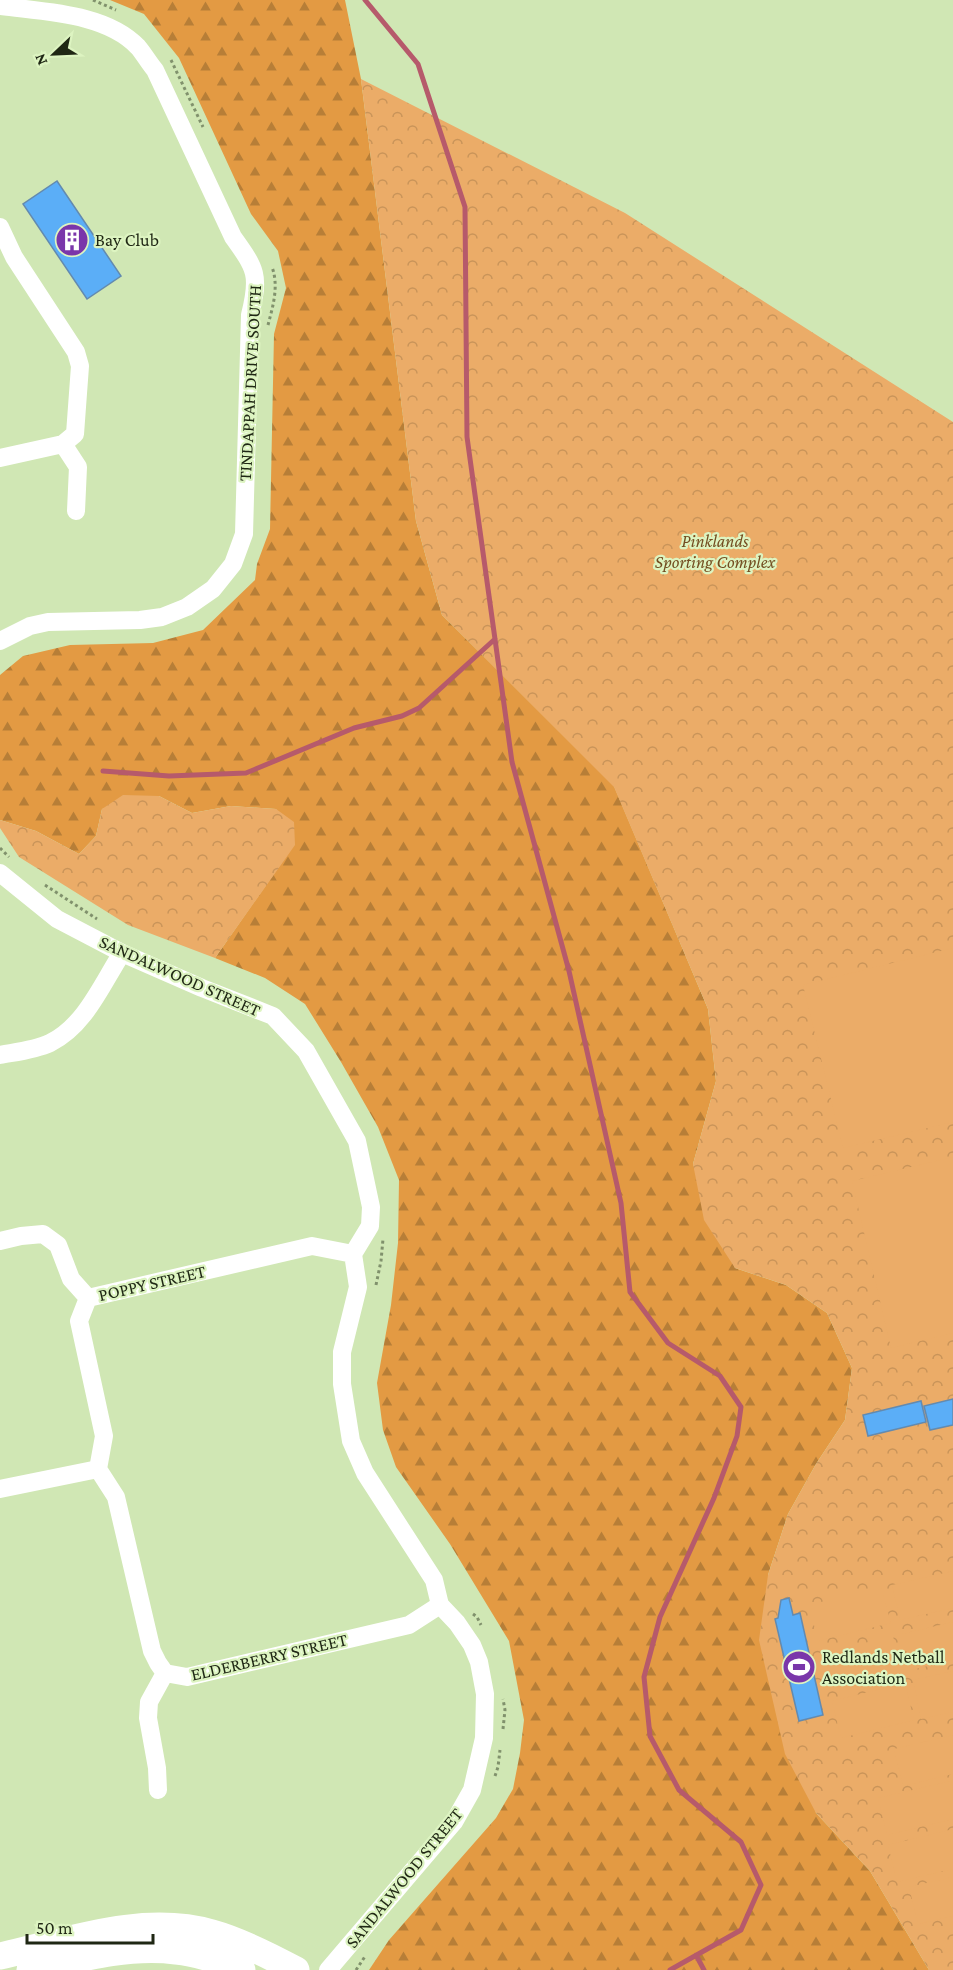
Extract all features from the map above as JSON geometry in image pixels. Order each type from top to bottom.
[{"type":"street","name":"TINDAPPAH DRIVE SOUTH","points":[[0,6],[84,18],[117,31],[137,46],[155,70],[233,237],[250,261],[255,277],[255,295],[250,315],[244,534],[233,564],[213,589],[187,607],[162,617],[140,620],[48,622],[30,626],[0,641]]},
{"type":"street","points":[[0,227],[14,256],[76,352],[80,366],[75,434],[63,444],[0,459]]},
{"type":"street","points":[[63,444],[78,467],[76,510]]},
{"type":"street","name":"SANDALWOOD STREET","points":[[0,873],[57,919],[122,953],[273,1016],[306,1051],[357,1141],[371,1207],[370,1226],[353,1254],[358,1287],[342,1352],[342,1384],[351,1441],[365,1473],[434,1580],[440,1605],[457,1623],[472,1645],[479,1662],[485,1694],[484,1738],[472,1790],[454,1822],[328,1970]]},
{"type":"street","points":[[0,1055],[48,1044],[65,1034],[82,1016],[122,953]]},
{"type":"street","points":[[0,1240],[43,1234],[58,1245],[71,1279],[88,1298]]},
{"type":"street","name":"POPPY STREET","points":[[98,1469],[104,1436],[79,1322],[88,1298],[312,1246],[353,1254]]},
{"type":"street","points":[[0,1489],[98,1469]]},
{"type":"street","name":"ELDERBERRY STREET","points":[[98,1469],[116,1497],[152,1651],[165,1673],[186,1677],[409,1624],[440,1605]]},
{"type":"street","points":[[158,1790],[157,1768],[148,1718],[149,1702],[165,1673]]},
{"type":"street","points":[[0,1956],[130,1928],[173,1927],[212,1933],[272,1957],[296,1970]]},
{"type":"street","points":[[30,1970],[104,1953],[142,1950],[177,1951],[217,1960],[242,1970]]},
{"type":"path","points":[[93,0],[124,14]]},
{"type":"path","points":[[168,56],[203,128]]},
{"type":"path","points":[[267,330],[274,300],[276,277],[272,266]]},
{"type":"green space","points":[[110,0],[345,0],[361,79],[416,521],[442,615],[614,786],[708,1009],[716,1081],[693,1164],[735,1268],[786,1285],[827,1313],[852,1368],[845,1420],[816,1464],[788,1514],[768,1575],[816,1813],[870,1871],[929,1970],[369,1970],[389,1940],[496,1818],[513,1789],[524,1720],[509,1641],[450,1544],[396,1467],[383,1430],[377,1383],[391,1305],[398,1243],[399,1180],[378,1127],[305,1004],[265,978],[215,958],[294,845],[276,809],[231,806],[192,813],[159,796],[102,809],[96,836],[79,854],[36,831],[0,820],[0,675],[23,656],[70,645],[153,643],[203,630],[255,580],[257,564],[270,529],[274,334],[286,288],[278,251],[251,214],[179,58],[144,14]]},
{"type":"green space","name":"Pinklands Sporting Complex","points":[[361,79],[625,213],[953,422],[953,1970],[929,1970],[870,1871],[816,1813],[785,1754],[759,1640],[768,1575],[788,1514],[816,1464],[845,1420],[852,1368],[827,1313],[786,1285],[735,1268],[704,1220],[693,1164],[716,1081],[708,1009],[614,787],[442,615],[416,521]]},
{"type":"green space","points":[[123,795],[159,796],[192,813],[231,806],[276,809],[294,822],[295,845],[215,958],[128,925],[19,857],[0,828],[0,820],[36,831],[79,854],[96,836],[102,809]]},
{"type":"green space","points":[[953,948],[953,1122],[843,1148],[803,985]]},
{"type":"green space","points":[[953,1157],[953,1333],[891,1348],[852,1181]]},
{"type":"green space","points":[[953,1571],[953,1608],[900,1620],[892,1585]]},
{"type":"green space","points":[[881,1587],[891,1623],[818,1641],[809,1605]]},
{"type":"green space","points":[[953,1622],[953,1660],[911,1670],[902,1634]]},
{"type":"green space","points":[[893,1636],[902,1672],[830,1690],[821,1654]]},
{"type":"green space","points":[[953,1671],[953,1712],[921,1719],[913,1680]]},
{"type":"green space","points":[[905,1683],[914,1720],[841,1738],[832,1701]]},
{"type":"green space","points":[[953,1735],[953,1774],[903,1786],[894,1749]]},
{"type":"green space","points":[[951,1781],[953,1819],[887,1835],[878,1798]]},
{"type":"green space","points":[[953,1829],[953,1869],[897,1882],[888,1845]]},
{"type":"green space","points":[[953,1877],[953,1916],[918,1924],[909,1887]]},
{"type":"building","name":"Bay Club","points":[[57,181],[121,276],[87,299],[23,204]]},
{"type":"building","points":[[953,1399],[953,1425],[930,1430],[924,1406]]},
{"type":"building","points":[[921,1401],[926,1422],[868,1436],[863,1415]]},
{"type":"building","name":"Redlands Netball Association","points":[[789,1598],[793,1615],[800,1613],[823,1715],[799,1721],[775,1619],[778,1618],[781,1600]]},
{"type":"waterway","points":[[365,0],[418,64],[465,207],[467,437],[512,762],[569,971],[621,1203],[630,1292],[668,1343],[720,1376],[741,1407],[737,1436],[714,1498],[660,1617],[644,1677],[650,1736],[679,1790],[741,1842],[761,1885],[741,1930],[670,1970]]},
{"type":"waterway","points":[[103,771],[169,776],[246,773],[354,728],[402,716],[419,708],[495,639]]},
{"type":"waterway","points":[[696,1955],[704,1970]]},
{"type":"place","name":"Bay Club","points":[[72,240]]},
{"type":"place","name":"Redlands Netball Association","points":[[799,1667]]}]
